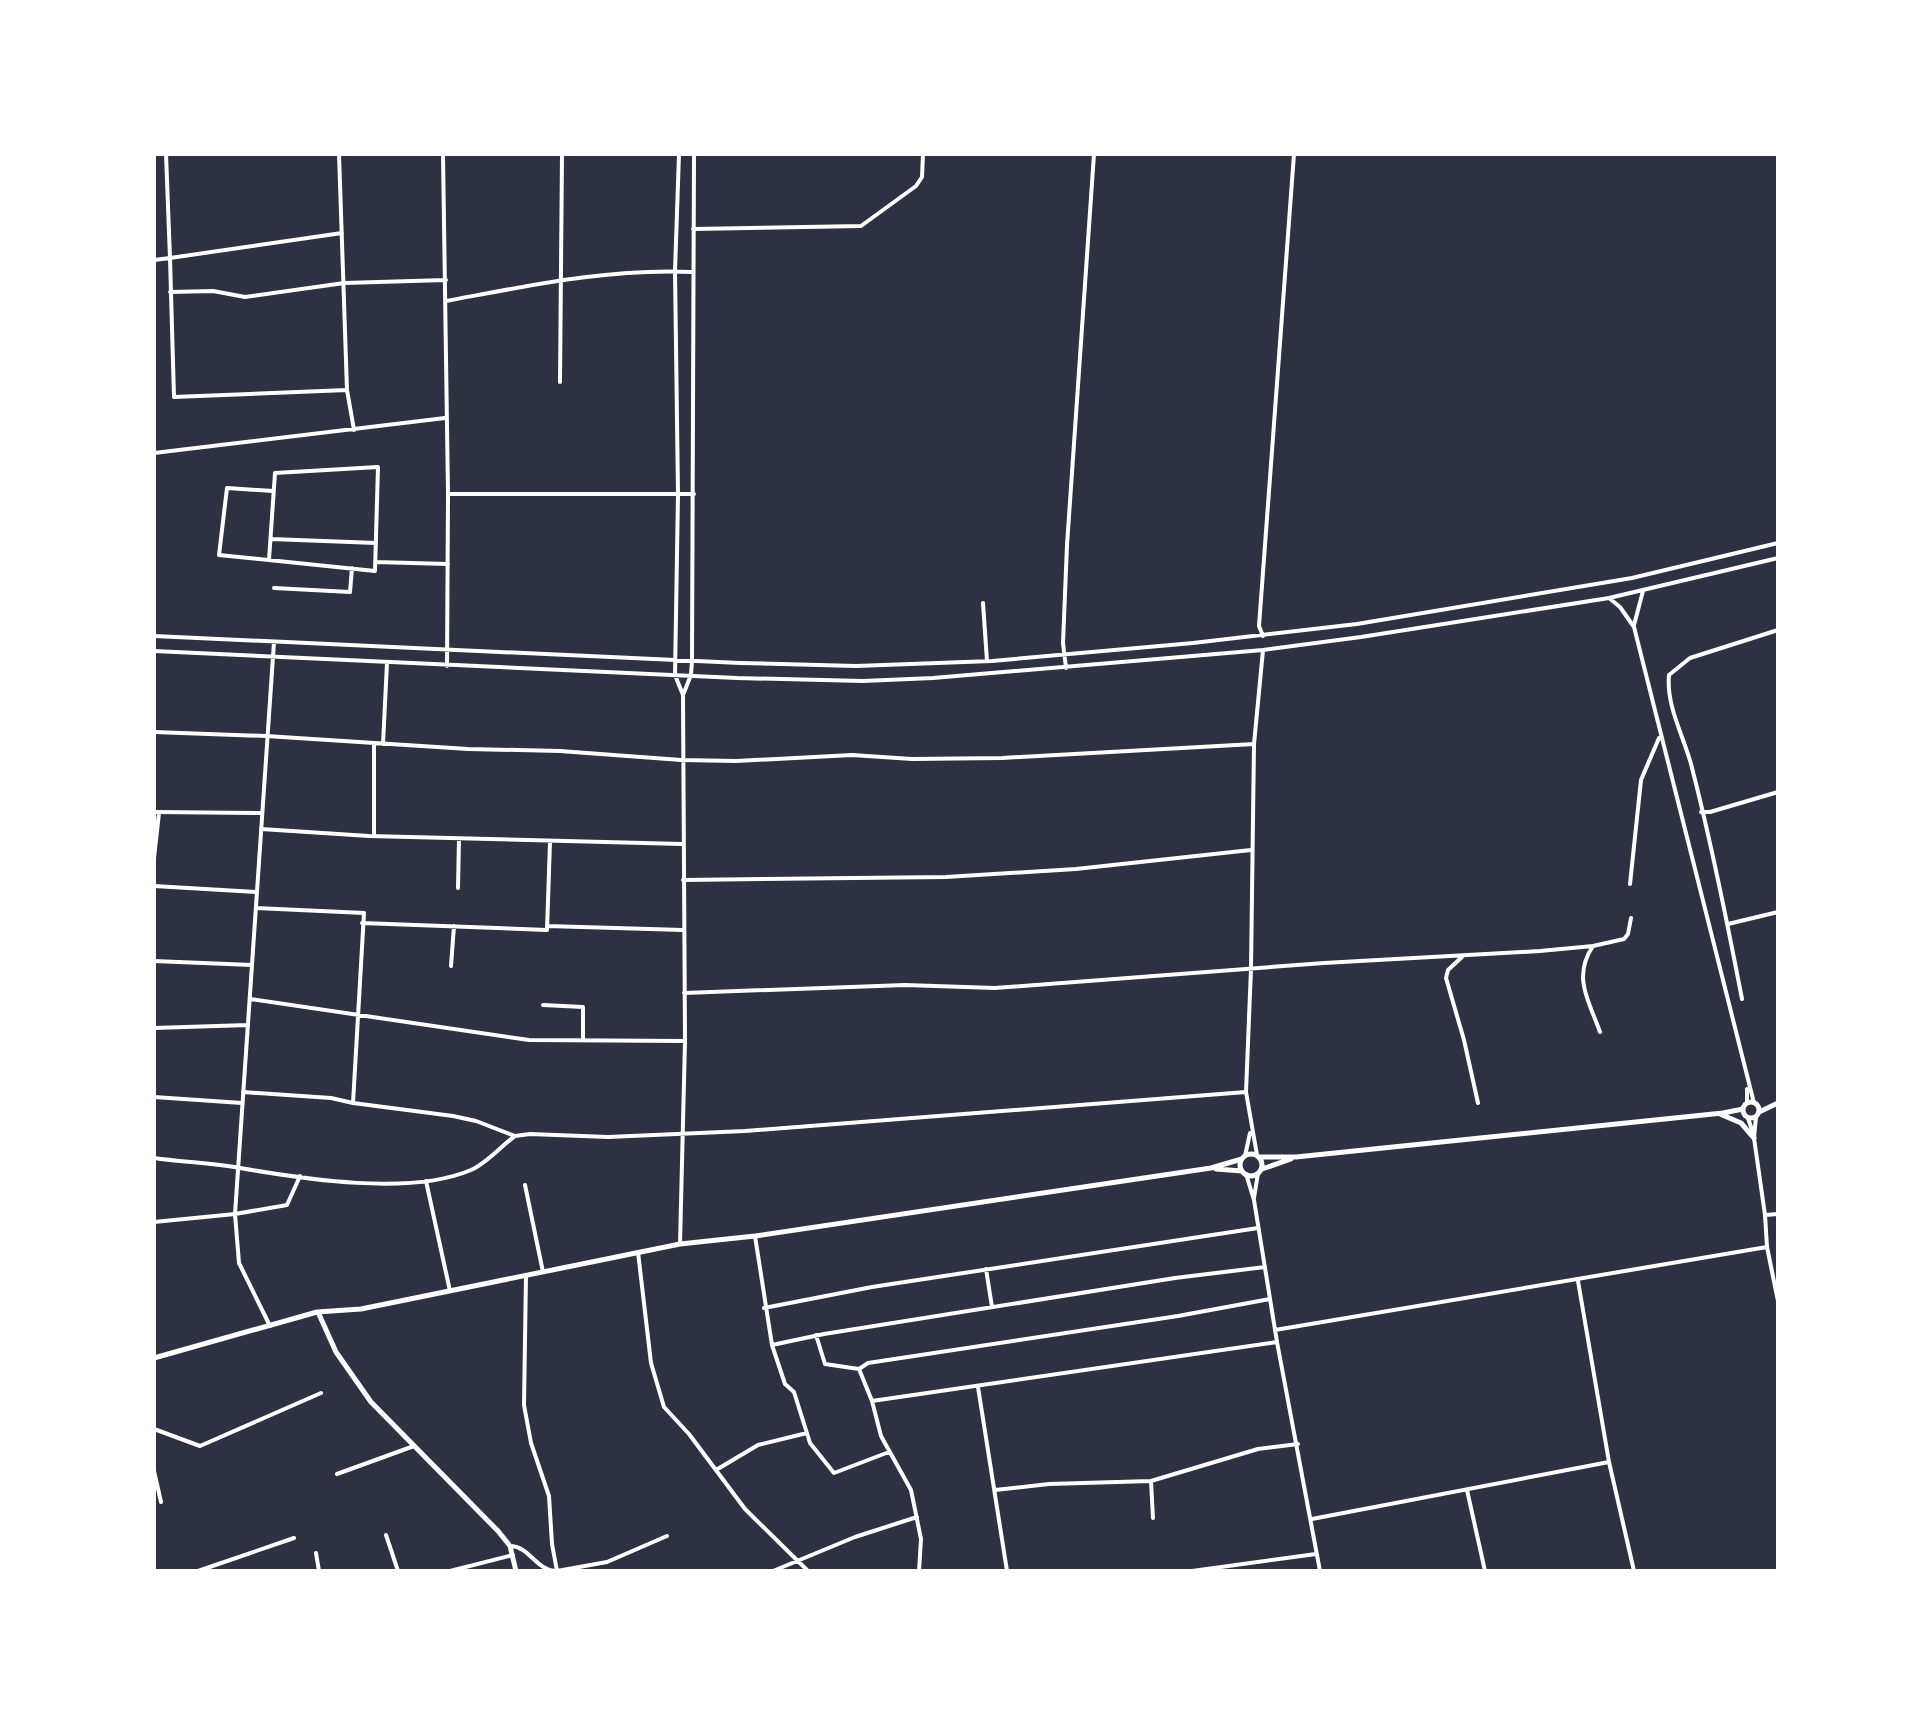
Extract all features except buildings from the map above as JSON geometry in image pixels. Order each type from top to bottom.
[{"type":"street","points":[[166,154],[174,397],[347,390]]},
{"type":"street","points":[[339,154],[347,390],[354,430]]},
{"type":"street","points":[[443,154],[447,666]]},
{"type":"street","points":[[560,382],[562,154]]},
{"type":"street","points":[[679,154],[675,271],[678,494],[675,675],[683,695]]},
{"type":"street","points":[[680,1244],[685,1041],[681,760],[683,695],[691,675],[692,660],[694,154]]},
{"type":"street","points":[[693,229],[861,226],[916,186],[922,177],[923,154]]},
{"type":"street","points":[[1066,668],[1067,545],[1094,154]]},
{"type":"street","points":[[1263,636],[1259,626],[1294,154]]},
{"type":"street","points":[[154,260],[342,233]]},
{"type":"street","points":[[446,301],[562,280],[657,270],[692,272]]},
{"type":"street","points":[[170,292],[213,291],[245,297],[344,283],[446,280]]},
{"type":"street","points":[[154,453],[446,418]]},
{"type":"street","points":[[269,560],[275,473],[378,467],[375,571],[219,555],[227,488],[273,491]]},
{"type":"street","points":[[448,494],[694,494]]},
{"type":"street","points":[[271,539],[376,543]]},
{"type":"street","points":[[154,636],[856,666],[987,661],[1263,636],[1357,624],[1606,582],[1778,543]]},
{"type":"street","points":[[154,651],[447,666],[863,681],[1066,668],[1263,650],[1361,637],[1609,598],[1778,558]]},
{"type":"street","points":[[375,562],[448,564]]},
{"type":"street","points":[[274,588],[350,592],[352,568]]},
{"type":"street","points":[[1634,627],[1643,590]]},
{"type":"street","points":[[1609,598],[1620,607],[1634,627],[1747,1083],[1767,1247],[1778,1301]]},
{"type":"street","points":[[983,603],[987,661]]},
{"type":"street","points":[[1742,999],[1728,924],[1690,763],[1670,701],[1669,675],[1690,658],[1778,630]]},
{"type":"street","points":[[270,1326],[239,1263],[235,1214],[274,642]]},
{"type":"street","points":[[1254,1200],[1260,1171],[1246,1092],[1254,744],[1263,650]]},
{"type":"street","points":[[383,744],[387,662]]},
{"type":"street","points":[[154,732],[736,761],[852,755],[912,759],[1002,758],[1254,744]]},
{"type":"street","points":[[1630,884],[1641,780],[1660,735]]},
{"type":"street","points":[[374,744],[374,836]]},
{"type":"street","points":[[1701,812],[1778,792]]},
{"type":"street","points":[[154,858],[157,812],[261,813]]},
{"type":"street","points":[[260,829],[374,836],[682,844]]},
{"type":"street","points":[[458,888],[459,839]]},
{"type":"street","points":[[362,923],[547,930],[550,842]]},
{"type":"street","points":[[683,880],[946,877],[1076,869],[1251,850]]},
{"type":"street","points":[[154,886],[256,892]]},
{"type":"street","points":[[256,908],[364,913],[353,1103]]},
{"type":"street","points":[[1728,924],[1778,912]]},
{"type":"street","points":[[684,993],[905,985],[995,988],[1593,946],[1626,938],[1631,918]]},
{"type":"street","points":[[451,966],[454,926]]},
{"type":"street","points":[[547,926],[683,930]]},
{"type":"street","points":[[1593,946],[1581,971],[1600,1032]]},
{"type":"street","points":[[1463,955],[1448,970],[1446,978],[1478,1103]]},
{"type":"street","points":[[154,961],[252,965]]},
{"type":"street","points":[[250,999],[529,1040],[685,1041]]},
{"type":"street","points":[[543,1005],[583,1007],[583,1040]]},
{"type":"street","points":[[154,1028],[248,1025]]},
{"type":"street","points":[[243,1092],[331,1098],[464,1119],[515,1136],[684,1135],[1246,1092]]},
{"type":"street","points":[[154,1097],[242,1103]]},
{"type":"street","points":[[154,1358],[317,1312],[361,1309],[680,1244],[755,1236],[1211,1168],[1243,1157],[1296,1157],[1751,1110],[1776,1104]]},
{"type":"street","points":[[1721,1113],[1741,1123],[1754,1136]]},
{"type":"street","points":[[1251,1130],[1240,1165],[1254,1200],[1320,1571]]},
{"type":"street","points":[[154,1158],[375,1183],[426,1181],[474,1169],[515,1136]]},
{"type":"street","points":[[1211,1168],[1244,1173],[1260,1171],[1296,1157]]},
{"type":"street","points":[[154,1222],[287,1205],[300,1176]]},
{"type":"street","points":[[426,1181],[450,1291]]},
{"type":"street","points":[[525,1185],[543,1272]]},
{"type":"street","points":[[1765,1215],[1778,1214]]},
{"type":"street","points":[[764,1308],[986,1269],[1258,1228]]},
{"type":"street","points":[[755,1236],[772,1345],[785,1384],[794,1392],[813,1448],[834,1473],[889,1452]]},
{"type":"street","points":[[1275,1330],[1767,1247]]},
{"type":"street","points":[[638,1252],[655,1384],[664,1407],[689,1434],[745,1509],[808,1571]]},
{"type":"street","points":[[772,1345],[816,1335],[1175,1278],[1265,1267]]},
{"type":"street","points":[[986,1269],[992,1307]]},
{"type":"street","points":[[526,1275],[524,1405],[531,1443],[549,1496],[557,1571]]},
{"type":"street","points":[[1578,1281],[1609,1462],[1634,1571]]},
{"type":"street","points":[[816,1335],[825,1364],[859,1369],[868,1363],[1270,1299]]},
{"type":"street","points":[[317,1312],[336,1352],[371,1402],[510,1546],[516,1571]]},
{"type":"street","points":[[872,1401],[1277,1342]]},
{"type":"street","points":[[859,1369],[881,1436],[911,1490],[921,1539],[919,1571]]},
{"type":"street","points":[[978,1387],[1007,1571]]},
{"type":"street","points":[[154,1429],[200,1446],[321,1393]]},
{"type":"street","points":[[716,1470],[758,1445],[807,1433]]},
{"type":"street","points":[[995,1490],[1049,1484],[1151,1481],[1258,1449],[1298,1444]]},
{"type":"street","points":[[337,1474],[414,1446]]},
{"type":"street","points":[[1312,1519],[1609,1462]]},
{"type":"street","points":[[154,1471],[161,1502]]},
{"type":"street","points":[[1151,1481],[1153,1518]]},
{"type":"street","points":[[1467,1490],[1485,1571]]},
{"type":"street","points":[[773,1571],[797,1559],[917,1517]]},
{"type":"street","points":[[386,1535],[398,1571]]},
{"type":"street","points":[[510,1546],[521,1547],[543,1568],[557,1571],[607,1562],[667,1536]]},
{"type":"street","points":[[198,1571],[294,1538]]},
{"type":"street","points":[[316,1553],[319,1571]]},
{"type":"street","points":[[1192,1571],[1317,1553]]},
{"type":"street","points":[[450,1571],[513,1555]]}]
